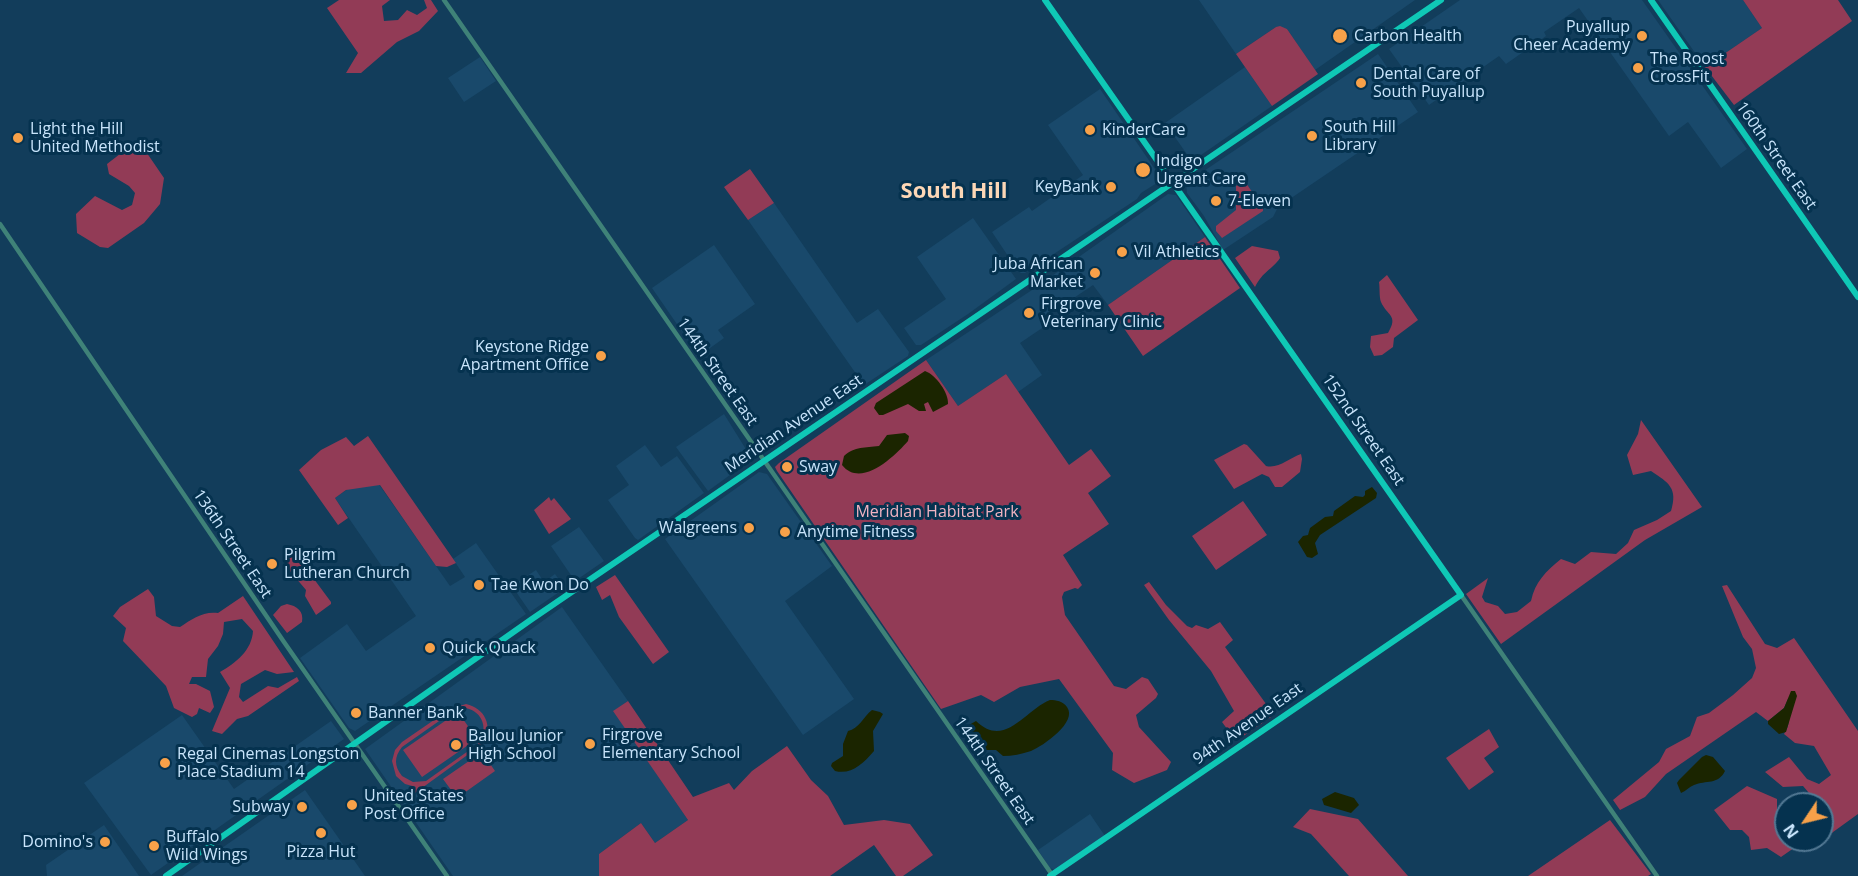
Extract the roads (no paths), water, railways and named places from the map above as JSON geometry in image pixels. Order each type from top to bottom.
[{"type":"main road","name":"152nd Street East","points":[[1045,0],[1461,595]]},
{"type":"main road","name":"Meridian Avenue East","points":[[166,876],[532,619],[1441,0]]},
{"type":"main road","name":"160th Street East","points":[[1651,0],[1858,297]]},
{"type":"main road","name":"94th Avenue East","points":[[1052,876],[1461,595]]},
{"type":"street","name":"144th Street East","points":[[444,0],[1052,876]]},
{"type":"street","name":"136th Street East","points":[[0,224],[354,744],[447,876]]},
{"type":"street","name":"152nd Street East","points":[[1461,595],[1658,876]]},
{"type":"place","name":"Carbon Health","points":[[1340,36]]},
{"type":"place","name":"Puyallup Cheer Academy","points":[[1642,36]]},
{"type":"place","name":"The Roost CrossFit","points":[[1638,68]]},
{"type":"place","name":"Dental Care of South Puyallup","points":[[1361,83]]},
{"type":"place","name":"KinderCare","points":[[1090,130]]},
{"type":"place","name":"South Hill Library","points":[[1312,136]]},
{"type":"place","name":"Light the Hill United Methodist","points":[[18,138]]},
{"type":"place","name":"Indigo Urgent Care","points":[[1143,170]]},
{"type":"place","name":"KeyBank","points":[[1111,187]]},
{"type":"place","name":"7-Eleven","points":[[1216,201]]},
{"type":"place","name":"Vil Athletics","points":[[1122,252]]},
{"type":"place","name":"Juba African Market","points":[[1095,273]]},
{"type":"place","name":"Firgrove Veterinary Clinic","points":[[1029,313]]},
{"type":"place","name":"Keystone Ridge Apartment Office","points":[[601,356]]},
{"type":"place","name":"Sway","points":[[787,467]]},
{"type":"place","name":"Walgreens","points":[[749,528]]},
{"type":"place","name":"Anytime Fitness","points":[[785,532]]},
{"type":"place","name":"Pilgrim Lutheran Church","points":[[272,564]]},
{"type":"place","name":"Tae Kwon Do","points":[[479,585]]},
{"type":"place","name":"Quick Quack","points":[[430,648]]},
{"type":"place","name":"Banner Bank","points":[[356,713]]},
{"type":"place","name":"Firgrove Elementary School","points":[[590,744]]},
{"type":"place","name":"Ballou Junior High School","points":[[456,745]]},
{"type":"place","name":"Regal Cinemas Longston Place Stadium 14","points":[[165,763]]},
{"type":"place","name":"United States Post Office","points":[[352,805]]},
{"type":"place","name":"Subway","points":[[302,807]]},
{"type":"place","name":"Pizza Hut","points":[[321,833]]},
{"type":"place","name":"Domino's","points":[[105,842]]},
{"type":"place","name":"Buffalo Wild Wings","points":[[154,846]]},
{"type":"district","name":"South Hill","points":[[954,192]]},
{"type":"park label","name":"Meridian Habitat Park","points":[[937,512]]}]
